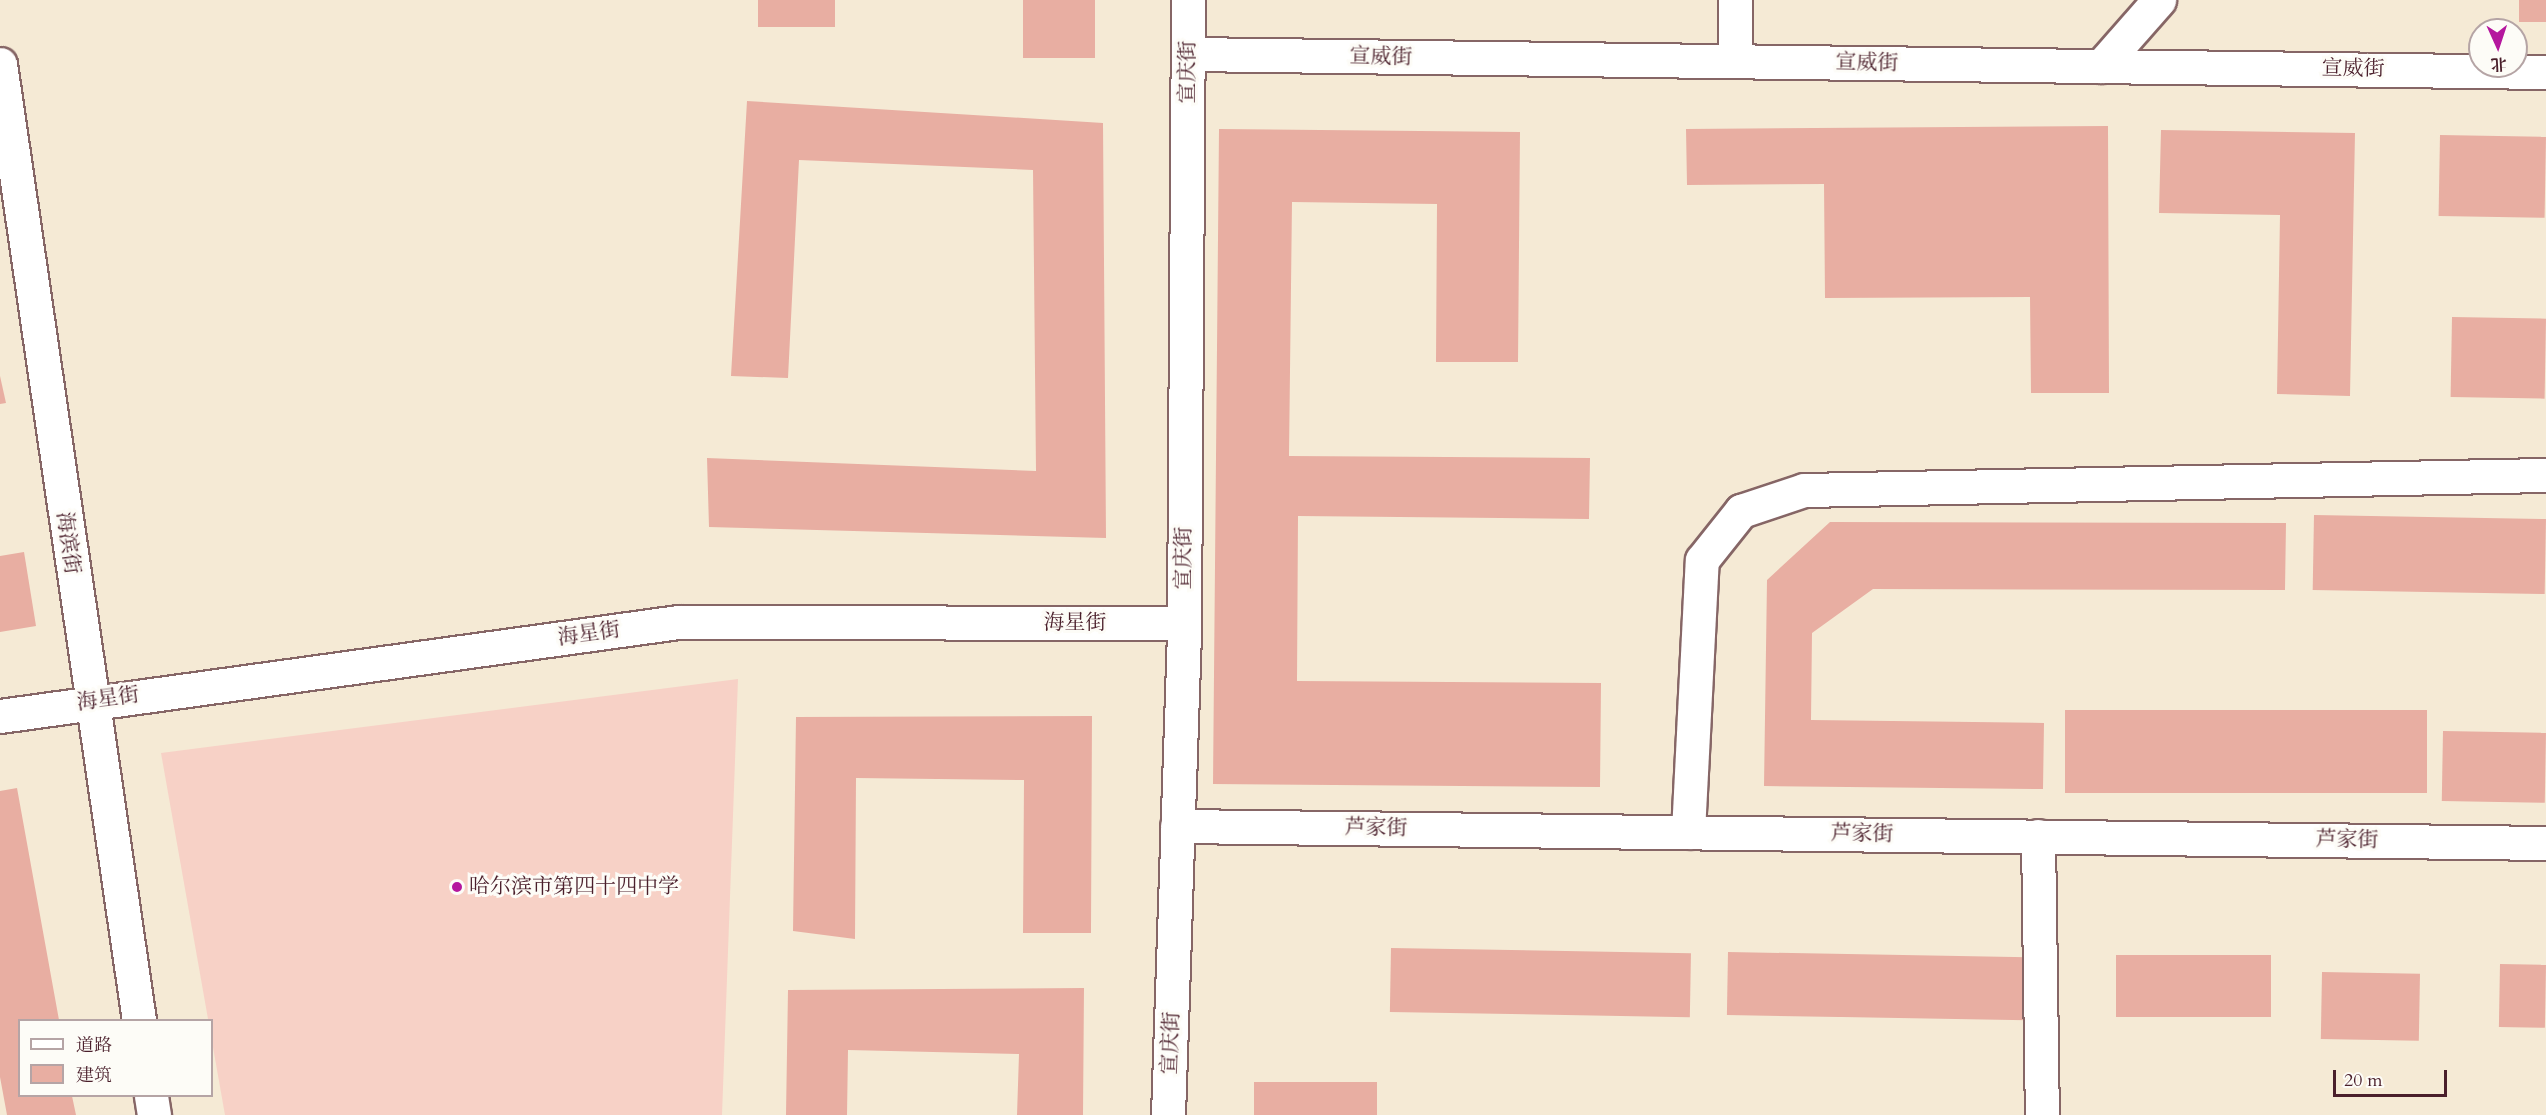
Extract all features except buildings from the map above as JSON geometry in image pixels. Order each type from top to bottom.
[{"type":"street","name":"宣庆街","points":[[1168,1115],[1184,623],[1188,0]]},
{"type":"street","points":[[1735,61],[1736,0]]},
{"type":"street","points":[[2101,66],[2159,0]]},
{"type":"street","name":"宣威街","points":[[1188,54],[2546,72]]},
{"type":"street","name":"海滨街","points":[[0,64],[139,1019]]},
{"type":"street","points":[[1688,832],[1702,560],[1741,511],[1804,490],[2546,475]]},
{"type":"street","name":"海星街","points":[[0,716],[678,622],[1184,623]]},
{"type":"street","name":"芦家街","points":[[1177,826],[2546,843]]},
{"type":"street","points":[[2038,836],[2042,1115]]},
{"type":"street","points":[[151,1097],[153,1115]]},
{"type":"shaded area","name":"哈尔滨市第四十四中学","points":[[738,679],[722,1115],[225,1115],[213,1047],[213,1019],[208,1019],[161,753]]},
{"type":"place","name":"哈尔滨市第四十四中学","points":[[457,887]]}]
